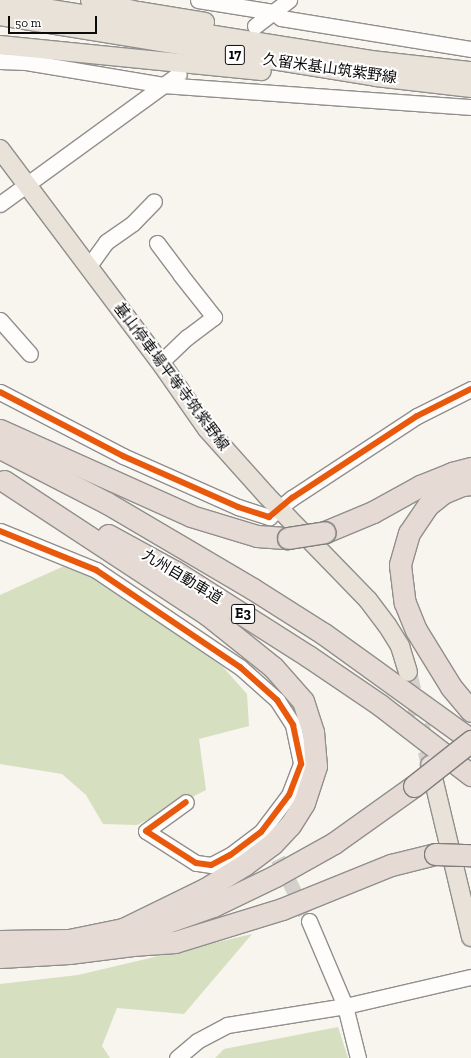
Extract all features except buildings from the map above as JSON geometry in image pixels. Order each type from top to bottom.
[{"type":"highway","points":[[0,430],[191,516],[257,536],[288,538],[326,532],[373,512],[426,484],[452,473],[471,468]]},
{"type":"highway","name":"九州自動車道","points":[[0,448],[106,503],[252,589],[330,638],[471,741]]},
{"type":"highway","points":[[2,480],[208,615],[273,667],[303,701],[313,732],[316,766],[304,803],[290,825],[272,844],[244,865],[128,937]]},
{"type":"highway","name":"九州自動車道","points":[[2,480],[169,568],[238,611],[380,705],[471,775]]},
{"type":"highway","points":[[471,484],[462,485],[444,493],[428,505],[409,533],[400,566],[405,603],[416,630],[451,687],[471,710]]},
{"type":"highway","points":[[418,791],[471,741]]},
{"type":"highway","points":[[0,957],[69,953],[128,937],[213,906],[275,876],[334,843],[471,758]]},
{"type":"highway","points":[[0,941],[128,937],[174,942],[282,909],[391,865],[435,854],[471,855]]},
{"type":"main road","points":[[90,0],[138,11],[216,24],[277,46]]},
{"type":"main road","name":"久留米基山筑紫野線","points":[[0,1],[277,46],[371,60],[471,72]]},
{"type":"main road","name":"久留米基山筑紫野線","points":[[0,16],[376,77],[471,88]]},
{"type":"main road","points":[[0,46],[264,71],[319,80],[376,77]]},
{"type":"main road","name":"基山停車場平等寺筑紫野線","points":[[0,149],[160,363],[207,429],[280,509],[368,600],[388,625],[400,646],[408,672]]},
{"type":"main road","points":[[430,765],[471,934]]},
{"type":"street","points":[[198,0],[273,12],[282,18],[471,49]]},
{"type":"street","points":[[255,26],[289,0]]},
{"type":"street","points":[[0,61],[26,62],[163,85],[471,107]]},
{"type":"street","points":[[0,204],[179,74]]},
{"type":"street","points":[[88,268],[106,242],[133,223],[154,201]]},
{"type":"street","points":[[157,243],[214,317],[187,337],[160,363]]},
{"type":"street","points":[[0,320],[30,354]]},
{"type":"street","points":[[0,392],[122,456],[238,507],[269,517],[292,498],[417,416],[471,389]]},
{"type":"street","points":[[0,531],[96,570],[240,667],[277,700],[293,726],[301,764],[289,794],[264,835],[230,855],[211,864],[196,863],[146,831],[186,802]]},
{"type":"street","points":[[309,921],[345,1006],[358,1058]]},
{"type":"street","points":[[177,1058],[197,1041],[227,1025],[345,1006],[471,977]]},
{"type":"green space","points":[[73,562],[190,642],[223,667],[247,694],[249,726],[199,739],[206,790],[137,825],[103,824],[86,795],[62,774],[0,764],[0,595]]},
{"type":"green space","points":[[252,934],[184,1014],[117,1008],[102,1046],[110,1058],[0,1058],[0,984],[78,975]]},
{"type":"green space","points":[[338,1027],[348,1058],[215,1058],[224,1049]]},
{"type":"tunnel","points":[[408,672],[430,765]]},
{"type":"tunnel","points":[[268,838],[309,921]]},
{"type":"cycle path","points":[[0,392],[123,456],[238,507],[269,517],[292,498],[417,416],[471,389]]},
{"type":"cycle path","points":[[0,531],[96,570],[240,667],[277,700],[293,725],[301,764],[289,795],[261,832],[230,855],[211,865],[196,863],[146,831],[186,802]]}]
